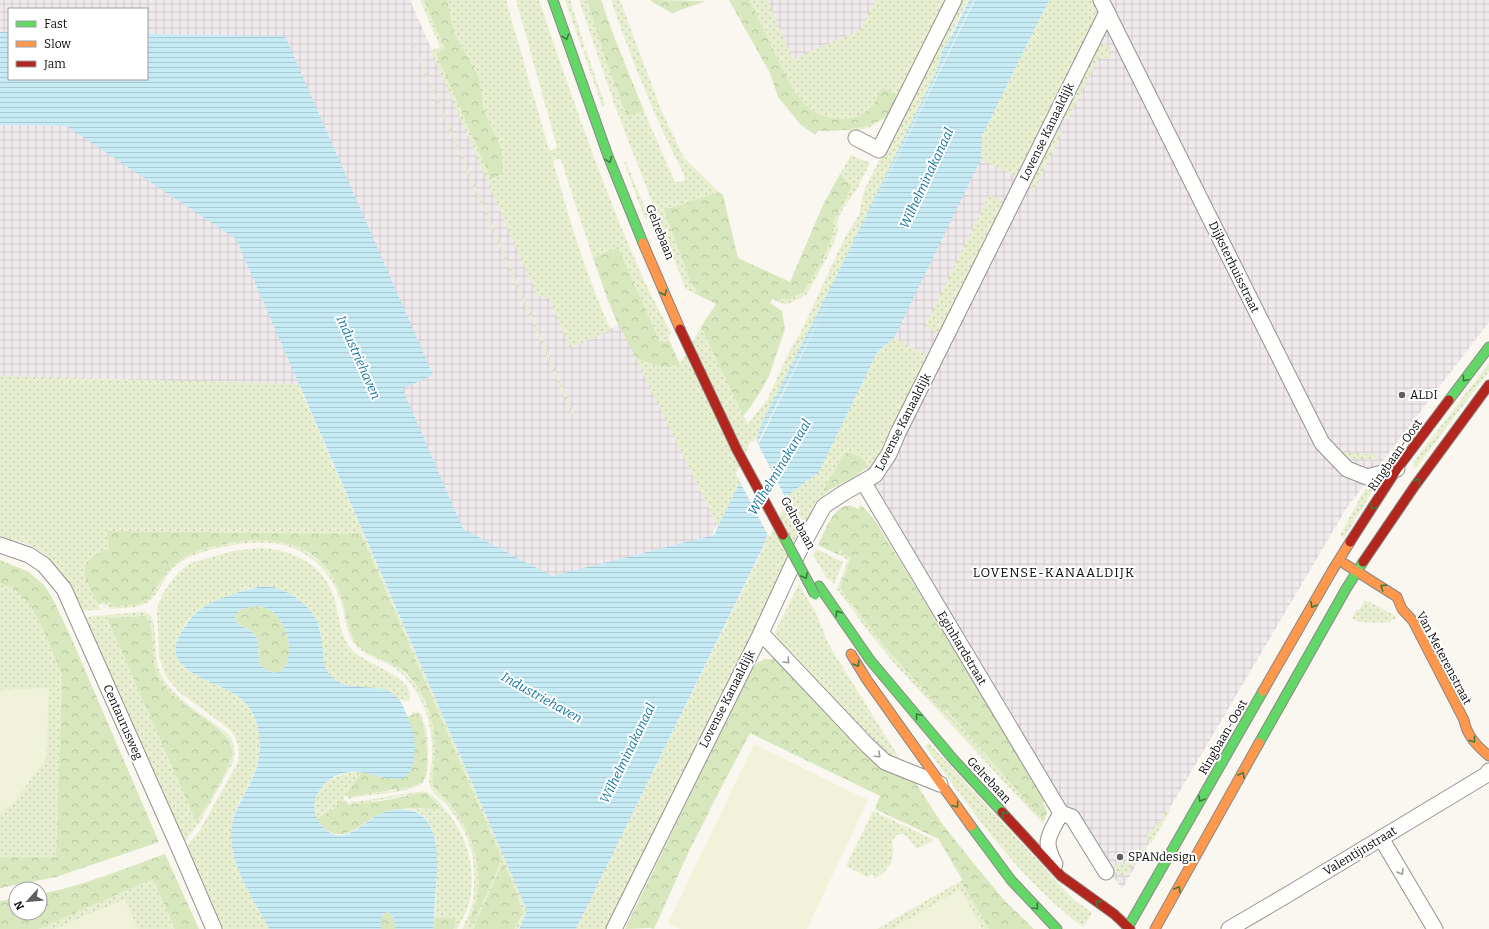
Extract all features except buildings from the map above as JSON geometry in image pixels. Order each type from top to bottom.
[{"type":"street","name":"Gelrebaan","points":[[553,0],[608,156],[637,229],[682,325],[737,450],[815,595],[827,614]]},
{"type":"street","name":"Gelrebaan","points":[[562,0],[618,162],[682,325],[745,449],[819,586],[870,660],[954,760],[1062,876],[1129,928]]},
{"type":"street","points":[[856,138],[879,150],[954,0]]},
{"type":"street","name":"Dijksterhuisstraat","points":[[1104,6],[1322,443],[1347,469],[1367,477],[1397,469]]},
{"type":"street","name":"Lovense Kanaaldijk","points":[[614,929],[805,540],[824,506],[875,475],[889,454],[1104,6]]},
{"type":"street","name":"Ringbaan-Oost","points":[[1155,929],[1344,579],[1339,560],[1397,469],[1489,348]]},
{"type":"street","name":"Ringbaan-Oost","points":[[1129,928],[1344,579],[1357,571],[1414,487],[1489,385]]},
{"type":"street","name":"Eginhardstraat","points":[[864,483],[1061,813],[1072,817],[1106,872]]},
{"type":"street","name":"Centaurusweg","points":[[0,545],[34,558],[44,565],[64,589],[214,929]]},
{"type":"street","points":[[1339,560],[1357,571]]},
{"type":"street","name":"Van Meterenstraat","points":[[1357,571],[1397,597],[1402,609],[1413,620],[1464,720],[1465,728],[1471,738],[1489,756]]},
{"type":"street","name":"Van Meterenstraat","points":[[1390,605],[1402,609]]},
{"type":"street","points":[[760,633],[885,762],[940,784]]},
{"type":"street","points":[[847,647],[867,680],[940,784],[1011,880],[1057,929]]},
{"type":"street","name":"Van Meterenstraat","points":[[1464,720],[1479,732]]},
{"type":"street","name":"Valentijnstraat","points":[[1228,929],[1486,775],[1489,771]]},
{"type":"street","points":[[1061,813],[1048,838],[1048,851],[1062,876]]},
{"type":"street","points":[[1381,838],[1434,929]]},
{"type":"shaded area","points":[[0,0],[410,0],[538,293],[550,295],[572,346],[621,324],[717,523],[711,537],[538,594],[451,537],[148,44],[148,8],[8,8],[8,38],[0,38]]},
{"type":"shaded area","points":[[762,0],[878,0],[862,31],[792,62]]},
{"type":"shaded area","points":[[1052,0],[1489,0],[1489,322],[1346,509],[1122,889],[1076,825],[846,435]]},
{"type":"shaded area","points":[[0,116],[73,117],[245,236],[309,385],[0,379]]},
{"type":"green space","points":[[420,0],[424,0],[445,49],[436,53],[501,148],[484,110],[479,77],[454,33],[447,0],[506,0],[550,151],[557,147],[516,0],[539,0],[609,198],[640,271],[671,333],[669,334],[670,338],[662,343],[659,340],[618,247],[593,258],[561,160],[558,159],[553,161],[572,225],[586,268],[611,330],[570,348],[549,298],[537,296],[432,54],[431,51],[440,47]]},
{"type":"green space","points":[[424,0],[447,0],[454,33],[479,77],[484,110],[501,148],[503,173],[491,179],[436,53],[445,49]]},
{"type":"green space","points":[[565,0],[570,0],[585,47],[582,49]]},
{"type":"green space","points":[[579,0],[587,0],[607,64],[627,116],[644,111],[674,180],[676,182],[680,182],[685,180],[683,173],[644,88],[611,0],[620,0],[661,110],[684,158],[719,192],[669,208],[663,208],[690,280],[697,291],[694,293],[685,288],[615,106]]},
{"type":"green space","points":[[587,0],[601,0],[644,111],[627,116],[607,64]]},
{"type":"green space","points":[[651,0],[706,1],[672,13]]},
{"type":"green space","points":[[729,0],[750,0],[774,52],[793,88],[802,101],[814,111],[824,116],[840,119],[858,116],[872,106],[882,88],[895,94],[897,97],[893,108],[876,122],[865,126],[853,129],[818,131],[815,135],[801,125],[778,97],[770,73]]},
{"type":"green space","points":[[750,0],[767,0],[793,59],[860,30],[876,0],[952,0],[892,115],[868,128],[843,131],[882,119],[894,93],[882,89],[868,110],[852,118],[839,119],[828,117],[807,106],[792,86],[774,52]]},
{"type":"green space","points":[[959,0],[968,0],[951,34],[947,33],[952,35],[941,54],[935,74],[848,255],[767,414],[756,441],[750,442],[736,473],[738,478],[742,477],[718,527],[635,357],[652,364],[680,364],[701,327],[748,424],[768,398],[789,352],[801,332],[846,235],[859,215],[864,191]]},
{"type":"green space","points":[[1049,0],[1093,0],[1095,15],[1094,20],[1017,177],[981,159],[982,136]]},
{"type":"green space","points":[[412,43],[574,413],[572,415]]},
{"type":"green space","points":[[1105,43],[1112,58],[1098,58],[1068,119],[1063,116],[1097,47]]},
{"type":"green space","points":[[586,50],[605,105],[602,106],[583,51]]},
{"type":"green space","points":[[1057,130],[1062,132],[1030,197],[1033,190],[1031,183]]},
{"type":"green space","points":[[851,155],[870,163],[857,189],[841,212],[837,223],[838,232],[830,252],[807,294],[785,305],[780,302],[833,234],[833,222],[852,186],[840,174]]},
{"type":"green space","points":[[626,162],[649,218],[645,219],[626,168],[627,165],[624,165],[623,163]]},
{"type":"green space","points":[[840,174],[852,186],[833,222],[833,234],[821,263],[803,292],[789,299],[781,299],[780,302],[772,299],[770,303],[782,311],[785,329],[769,376],[759,394],[743,415],[701,327],[716,304],[694,293],[697,291],[690,280],[663,208],[671,208],[719,192],[723,195],[738,258],[790,282],[823,205]]},
{"type":"green space","points":[[989,195],[1005,202],[940,334],[925,326]]},
{"type":"green space","points":[[618,247],[659,340],[662,343],[669,340],[680,364],[667,367],[652,364],[635,357],[620,326],[619,327],[593,258]]},
{"type":"green space","points":[[894,338],[929,356],[879,457],[869,467],[853,479],[832,489],[821,498],[819,497],[817,500],[804,526],[806,528],[784,573],[782,572],[615,913],[617,915],[613,923],[611,922],[607,929],[576,929],[766,543],[764,542],[787,496],[819,472],[878,351]],"holes":[[[849,452],[860,457],[868,467],[853,478],[824,492],[824,488],[845,453]]]},
{"type":"green space","points":[[1489,363],[1489,371],[1416,468],[1413,466],[1415,460]]},
{"type":"green space","points":[[0,376],[298,384],[527,910],[518,929],[514,929],[523,913],[503,862],[473,929],[462,929],[472,905],[474,893],[474,863],[466,835],[456,817],[433,791],[430,785],[429,779],[432,758],[432,739],[426,711],[422,702],[404,675],[388,664],[361,650],[352,640],[347,627],[342,605],[333,583],[319,565],[310,558],[290,547],[278,544],[253,543],[222,547],[192,556],[180,563],[171,570],[157,593],[142,606],[109,609],[108,605],[104,605],[105,609],[82,611],[79,610],[58,569],[43,553],[22,542],[0,541]],"holes":[[[107,531],[361,534],[502,859],[472,924],[469,922],[475,906],[478,890],[477,860],[473,846],[459,818],[448,801],[433,786],[436,750],[434,732],[432,720],[421,693],[401,670],[387,660],[368,652],[355,641],[340,590],[330,573],[318,560],[304,550],[288,544],[271,541],[253,540],[216,546],[191,553],[177,561],[166,573],[152,595],[144,602],[111,605],[111,602],[101,602],[104,609],[99,609],[86,577],[95,555],[109,549]]]},
{"type":"green space","points":[[851,452],[862,458],[868,466],[853,478],[824,492],[824,488],[845,453]]},
{"type":"green space","points":[[1341,452],[1379,455],[1374,460],[1349,458],[1340,454]]},
{"type":"green space","points":[[1377,484],[1344,538],[1340,535],[1367,485]]},
{"type":"green space","points":[[861,505],[876,522],[1046,801],[1043,803],[1047,812],[1044,821],[947,710],[945,711],[999,773],[885,647],[840,588],[851,558],[842,553],[843,551],[840,550],[839,555],[818,545],[828,523],[838,510],[850,506],[858,509]]},
{"type":"green space","points":[[107,531],[361,534],[502,859],[472,925],[469,922],[475,906],[478,891],[477,860],[467,831],[459,817],[450,804],[433,786],[432,779],[435,760],[435,744],[432,720],[428,708],[410,677],[401,669],[370,654],[355,641],[350,630],[339,589],[328,569],[313,556],[297,546],[258,540],[237,542],[197,551],[185,556],[171,568],[151,596],[144,602],[133,605],[111,606],[111,602],[102,602],[99,604],[99,607],[85,573],[89,560],[97,554],[109,549]]},
{"type":"green space","points":[[261,548],[273,549],[296,556],[316,569],[324,577],[335,600],[340,626],[347,644],[357,654],[399,679],[407,686],[410,694],[408,702],[407,700],[404,702],[403,699],[400,700],[393,694],[384,690],[350,686],[342,684],[334,679],[325,667],[320,628],[315,617],[308,608],[295,597],[276,588],[251,588],[234,594],[202,608],[188,621],[176,643],[176,653],[182,665],[192,673],[232,693],[244,702],[254,716],[259,736],[259,757],[253,775],[236,810],[232,826],[231,841],[239,872],[269,929],[217,929],[185,848],[200,830],[237,764],[239,750],[237,741],[229,729],[179,692],[166,677],[159,657],[157,613],[158,605],[163,593],[179,572],[190,563],[233,551]]},
{"type":"green space","points":[[817,549],[843,562],[834,585],[830,579],[828,580],[813,555]]},
{"type":"green space","points":[[840,550],[851,558],[840,588],[885,647],[975,746],[945,712],[947,710],[1041,817],[1044,821],[1043,824],[894,663],[868,631],[837,589],[848,560],[839,555]]},
{"type":"green space","points":[[0,560],[29,572],[44,585],[53,599],[159,842],[56,877],[36,881],[8,881],[8,886],[0,888],[0,857],[56,857],[62,675],[46,636],[31,606],[15,589],[0,583]]},
{"type":"green space","points":[[0,583],[15,589],[31,606],[46,636],[62,675],[56,857],[0,857]]},
{"type":"green space","points":[[799,584],[817,615],[828,643],[903,764],[889,758],[780,643],[775,632]]},
{"type":"green space","points":[[1365,600],[1397,617],[1388,623],[1359,622],[1352,618],[1356,610],[1359,610]]},
{"type":"green space","points":[[257,606],[271,610],[281,621],[287,634],[289,648],[288,661],[282,670],[273,672],[261,666],[259,662],[258,643],[255,635],[236,622],[236,615],[241,609]]},
{"type":"green space","points":[[143,612],[150,615],[154,626],[157,664],[164,680],[188,705],[226,732],[233,742],[233,762],[200,822],[184,843],[85,618]],"holes":[[[146,616],[149,623],[153,657],[157,674],[162,683],[176,698],[222,732],[229,740],[232,748],[232,755],[227,770],[196,822],[107,618]]]},
{"type":"green space","points":[[146,616],[150,623],[155,666],[162,683],[176,698],[220,730],[231,744],[232,748],[232,755],[227,770],[196,822],[107,618]]},
{"type":"green space","points":[[765,659],[777,659],[913,779],[943,825],[971,860],[1005,901],[1034,929],[989,929],[963,885],[963,880],[939,839],[875,809],[880,796],[750,733],[689,851],[654,929],[625,929],[752,668],[757,663]]},
{"type":"green space","points":[[49,688],[46,759],[15,801],[0,813],[0,690]]},
{"type":"green space","points":[[412,711],[420,713],[427,735],[428,766],[425,779],[413,788],[402,791],[350,799],[345,796],[343,799],[348,803],[423,791],[433,796],[439,802],[454,821],[460,832],[469,856],[471,869],[472,882],[468,907],[457,929],[453,929],[457,918],[435,917],[437,877],[436,846],[433,832],[428,821],[418,812],[399,810],[441,809],[429,796],[419,793],[335,808],[317,819],[314,809],[315,800],[319,791],[325,784],[342,775],[352,772],[362,772],[346,794],[349,797],[363,793],[394,791],[426,772],[427,745],[419,715],[413,714]]},
{"type":"green space","points":[[413,714],[419,715],[426,739],[427,768],[422,782],[395,790],[349,797],[346,794],[362,772],[395,779],[410,771],[414,744],[407,717]]},
{"type":"green space","points":[[929,743],[1072,898],[1092,913],[1083,927],[1059,908],[997,842],[960,795],[925,746]]},
{"type":"green space","points":[[754,744],[868,800],[807,929],[680,929],[668,923]]},
{"type":"green space","points":[[419,793],[426,793],[441,809],[408,809],[388,811],[381,813],[360,827],[346,834],[338,834],[326,830],[317,819],[335,808],[341,800],[348,805],[387,800]]},
{"type":"green space","points":[[1168,810],[1170,811],[1151,844],[1146,834],[1155,828],[1154,825],[1165,818],[1163,814]]},
{"type":"green space","points":[[873,811],[934,840],[916,849],[905,835],[898,834],[892,843],[894,850],[891,864],[887,867],[885,872],[874,879],[873,874],[867,877],[846,866]]},
{"type":"green space","points":[[902,821],[939,839],[963,880],[963,885],[989,929],[877,929],[962,880],[938,839]]},
{"type":"green space","points":[[1148,846],[1124,876],[1113,871],[1112,868],[1121,862],[1124,865],[1127,865],[1128,862],[1126,859]]},
{"type":"green space","points":[[165,854],[199,929],[175,929],[153,879],[38,929],[0,929],[0,901],[8,900],[8,921],[48,921],[48,892],[71,887]]},
{"type":"green space","points":[[503,862],[523,913],[514,929],[473,929]]},
{"type":"green space","points":[[153,879],[175,929],[38,929]]},
{"type":"green space","points":[[960,889],[983,929],[892,929]]},
{"type":"green space","points":[[125,899],[138,929],[54,929]]},
{"type":"green space","points":[[386,912],[391,914],[395,922],[396,929],[381,929],[381,917]]},
{"type":"green space","points":[[435,917],[457,918],[453,929],[433,929]]},
{"type":"water","points":[[969,0],[974,0],[839,276],[975,0],[1049,0],[982,136],[981,159],[894,338],[878,351],[819,472],[787,496],[576,929],[519,929],[527,910],[236,239],[66,126],[0,125],[0,32],[8,32],[8,80],[148,80],[148,34],[285,36],[433,375],[404,388],[403,390],[463,529],[552,576],[714,535],[839,279],[757,444],[756,441],[762,423],[834,281],[935,74],[942,50],[948,43]]},
{"type":"water","points":[[262,586],[287,592],[303,603],[313,614],[319,627],[326,668],[331,676],[338,682],[356,687],[384,689],[399,699],[402,705],[413,730],[415,742],[413,765],[407,776],[394,779],[357,772],[337,775],[321,788],[316,798],[314,808],[318,821],[322,826],[333,834],[340,835],[347,834],[378,815],[389,811],[407,810],[421,815],[429,824],[437,853],[433,929],[396,929],[393,917],[388,912],[382,916],[381,929],[269,929],[244,883],[235,859],[231,834],[234,817],[252,780],[258,760],[260,743],[256,720],[245,703],[238,697],[187,669],[180,662],[176,654],[176,644],[189,621],[195,614],[210,603]],"holes":[[[257,606],[271,610],[281,621],[287,634],[289,648],[288,661],[282,670],[273,672],[261,666],[259,662],[258,643],[255,635],[239,625],[235,619],[236,615],[241,609]]]},
{"type":"pier","points":[[755,438],[787,501],[769,537],[739,480],[756,445],[754,441]]},
{"type":"traffic: fast","points":[[553,0],[608,156],[643,243]]},
{"type":"traffic: fast","points":[[1449,400],[1489,347]]},
{"type":"traffic: fast","points":[[783,535],[815,595]]},
{"type":"traffic: fast","points":[[1259,743],[1346,589],[1363,562]]},
{"type":"traffic: fast","points":[[819,586],[870,660],[954,760],[1002,812]]},
{"type":"traffic: fast","points":[[1127,929],[1263,691]]},
{"type":"traffic: fast","points":[[971,826],[1011,880],[1057,929]]},
{"type":"traffic: slow","points":[[643,243],[680,329]]},
{"type":"traffic: slow","points":[[1263,691],[1350,542]]},
{"type":"traffic: slow","points":[[1345,564],[1397,597],[1402,609],[1413,621],[1464,720],[1467,731],[1489,756]]},
{"type":"traffic: slow","points":[[851,654],[867,680],[971,826]]},
{"type":"traffic: slow","points":[[1155,929],[1259,743]]},
{"type":"traffic: jam","points":[[680,329],[737,450],[783,535]]},
{"type":"traffic: jam","points":[[1363,562],[1414,487],[1489,385]]},
{"type":"traffic: jam","points":[[1350,542],[1397,469],[1449,400]]},
{"type":"traffic: jam","points":[[1002,812],[1061,876],[1114,914],[1130,929]]},
{"type":"place","name":"ALDI","points":[[1402,395]]},
{"type":"place","name":"SPANdesign","points":[[1120,857]]},
{"type":"district","name":"LOVENSE-KANAALDIJK","points":[[1054,572]]},
{"type":"water label","name":"Wilhelminakanaal","points":[[926,178]]},
{"type":"water label","name":"Industriehaven","points":[[359,357]]},
{"type":"water label","name":"Wilhelminakanaal","points":[[779,467]]},
{"type":"water label","name":"Industriehaven","points":[[542,697]]},
{"type":"water label","name":"Wilhelminakanaal","points":[[627,753]]}]
